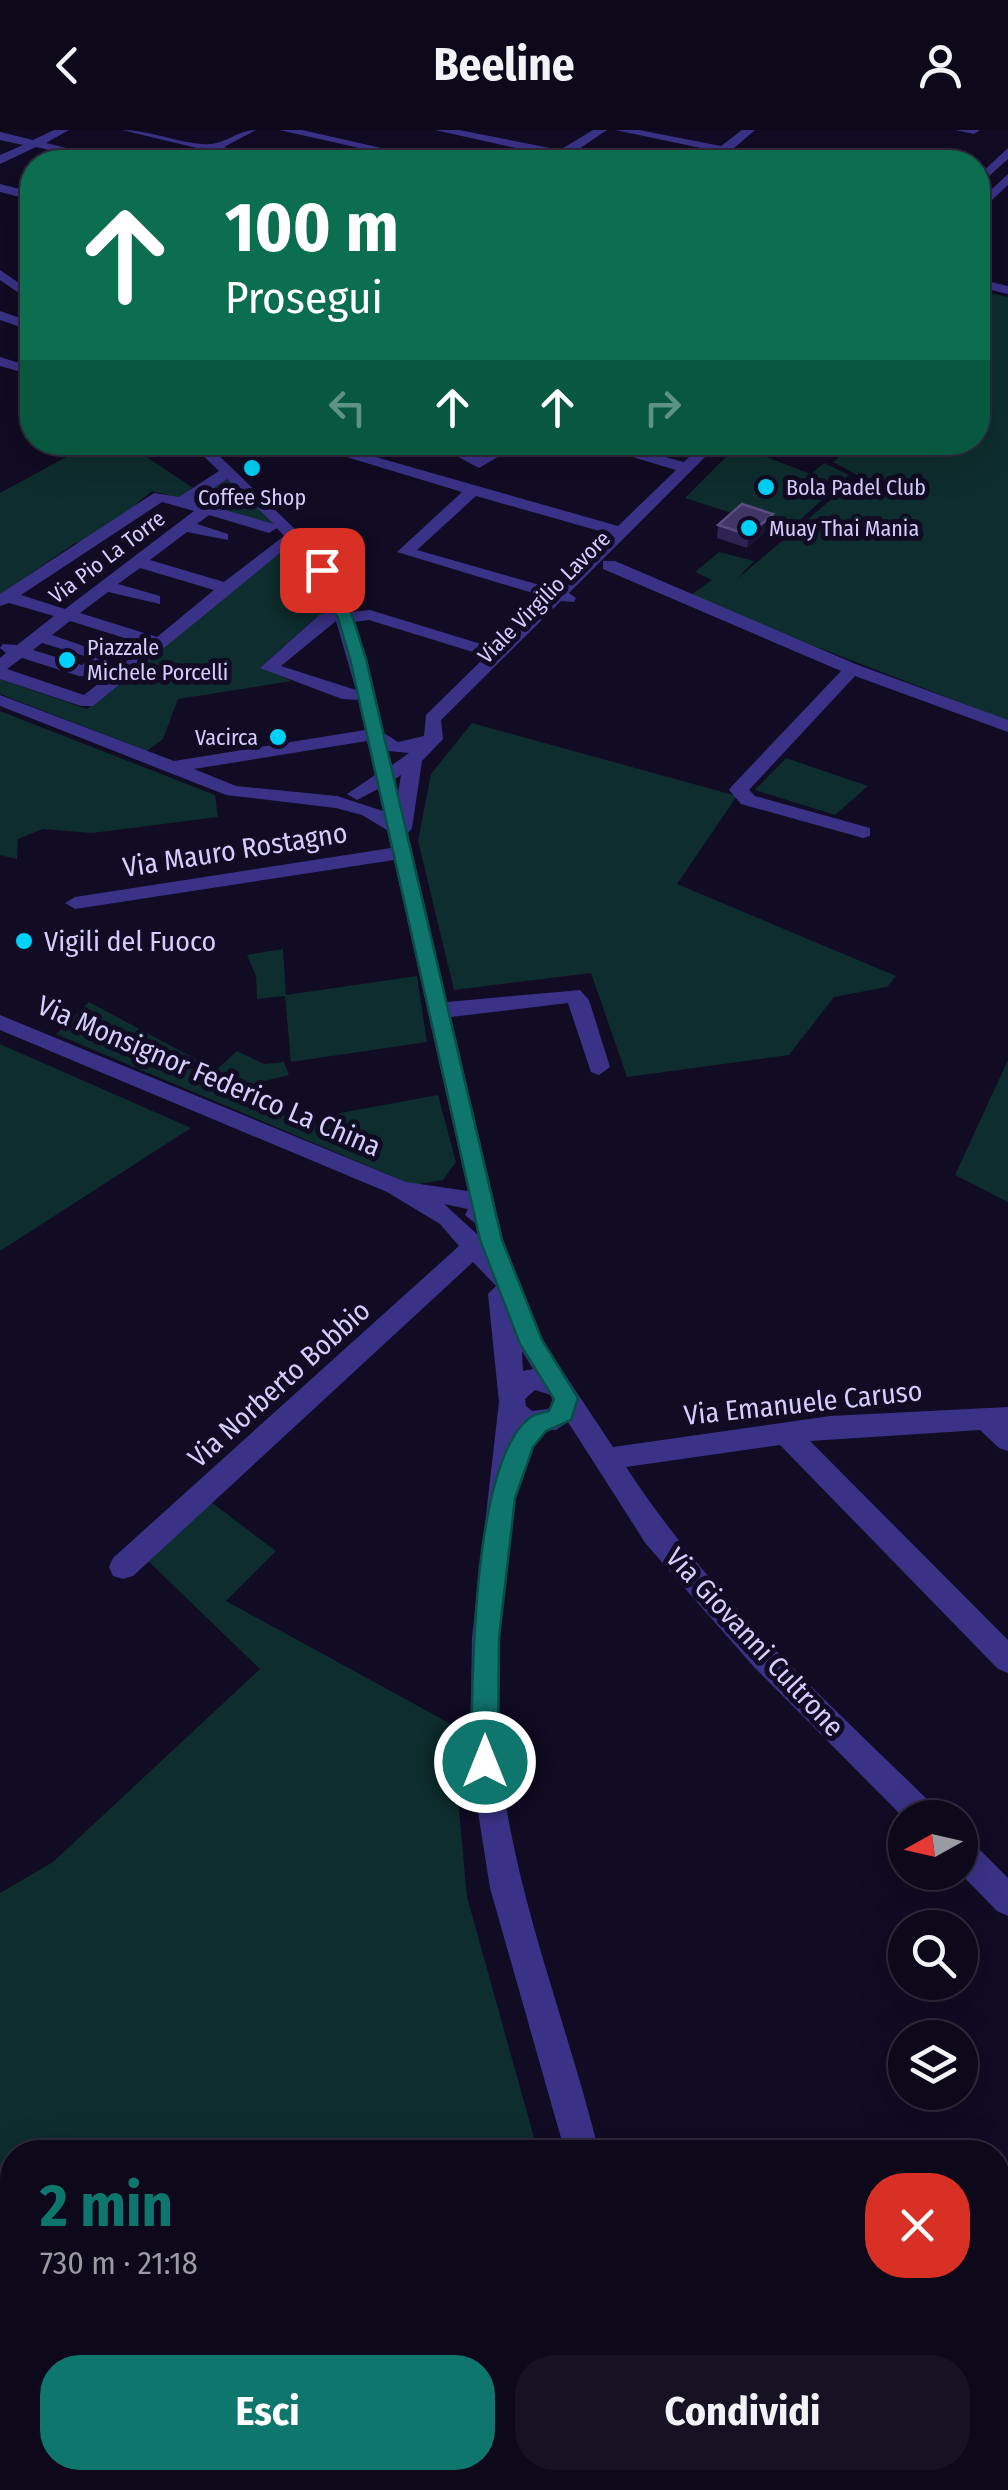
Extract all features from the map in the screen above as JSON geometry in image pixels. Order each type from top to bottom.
[{"type":"street","points":[[21,150],[62,130]]},
{"type":"street","points":[[212,149],[250,130]]},
{"type":"street","points":[[285,130],[380,150]]},
{"type":"street","points":[[303,145],[332,130]]},
{"type":"street","points":[[440,130],[537,150]]},
{"type":"street","points":[[570,150],[602,130]]},
{"type":"street","points":[[621,130],[729,150]]},
{"type":"street","points":[[725,148],[749,130]]},
{"type":"street","points":[[960,130],[974,130]]},
{"type":"street","points":[[130,136],[155,132],[217,150]]},
{"type":"street","points":[[0,136],[57,150]]},
{"type":"street","points":[[475,147],[488,140]]},
{"type":"street","points":[[990,170],[1008,152]]},
{"type":"street","points":[[990,196],[1008,178]]},
{"type":"street","points":[[10,203],[20,198]]},
{"type":"street","points":[[210,455],[297,536],[322,570],[344,616],[377,742],[373,795]]},
{"type":"street","points":[[351,455],[620,532]]},
{"type":"street","points":[[404,472],[431,455]]},
{"type":"street","points":[[467,455],[479,462],[492,455]]},
{"type":"street","points":[[653,455],[697,464]]},
{"type":"street","points":[[173,767],[377,742],[405,748],[434,739],[432,719],[564,597],[620,532],[704,455]]},
{"type":"street","name":"Viale Virgilio Lavore","points":[[373,795],[434,739],[564,597],[609,565],[697,464],[710,455]]},
{"type":"street","points":[[182,502],[234,478]]},
{"type":"street","name":"Via Pio La Torre","points":[[0,670],[9,652],[39,636],[66,612],[106,586],[124,554],[185,526],[206,510],[234,478]]},
{"type":"street","points":[[471,492],[404,552],[564,597]]},
{"type":"street","points":[[124,554],[160,496],[269,528]]},
{"type":"street","points":[[185,526],[222,537]]},
{"type":"street","points":[[0,670],[87,702],[285,541]]},
{"type":"street","points":[[4,599],[81,548],[124,554],[230,586]]},
{"type":"street","points":[[609,565],[852,669],[1008,726]]},
{"type":"street","points":[[106,586],[154,600]]},
{"type":"street","points":[[4,599],[66,612],[162,641]]},
{"type":"street","points":[[9,652],[66,612]]},
{"type":"street","points":[[366,695],[348,695],[269,668],[325,618],[344,616],[370,615],[498,654]]},
{"type":"street","points":[[9,652],[85,672],[104,656],[39,636]]},
{"type":"street","points":[[852,669],[739,790],[748,800],[863,832]]},
{"type":"street","points":[[0,700],[233,791],[336,802],[373,795]]},
{"type":"street","points":[[377,742],[373,795],[400,840],[474,1168],[482,1206],[483,1243],[494,1270],[509,1351],[511,1400],[486,1638],[485,1762],[506,1888],[579,2140]]},
{"type":"street","points":[[400,840],[413,760]]},
{"type":"street","name":"Via Mauro Rostagno","points":[[76,904],[400,840]]},
{"type":"street","points":[[436,1012],[572,995],[578,1000],[599,1067]]},
{"type":"street","name":"Via Monsignor Federico La China","points":[[0,1022],[396,1186]]},
{"type":"street","points":[[432,1192],[455,1183],[474,1168]]},
{"type":"street","points":[[396,1186],[460,1196],[482,1206]]},
{"type":"street","points":[[396,1186],[483,1243]]},
{"type":"street","points":[[453,1222],[471,1220],[482,1206]]},
{"type":"street","name":"Via Giovanni Cultrone","points":[[483,1243],[531,1344],[656,1536],[764,1658],[907,1800]]},
{"type":"street","name":"Via Norberto Bobbio","points":[[122,1567],[483,1243]]},
{"type":"street","points":[[503,1498],[516,1455],[543,1423],[563,1413],[562,1391],[529,1379],[511,1400]]},
{"type":"street","points":[[511,1400],[520,1418],[581,1438],[603,1456]]},
{"type":"street","points":[[996,1418],[1008,1440]]},
{"type":"street","name":"Via Emanuele Caruso","points":[[603,1456],[785,1432],[996,1418]]},
{"type":"street","points":[[785,1432],[1008,1660]]},
{"type":"street","points":[[978,1870],[1008,1900]]},
{"type":"green space","points":[[990,293],[1008,297],[1008,721],[688,597],[712,580],[695,572],[719,552],[754,561],[737,579],[859,476],[833,462],[842,455],[990,455]]},
{"type":"green space","points":[[70,455],[143,455],[195,489],[180,498],[152,491],[92,541],[75,543],[0,595],[0,493]]},
{"type":"green space","name":"Bola Padel Club","points":[[728,455],[761,455],[811,474],[824,463],[849,475],[788,531],[685,498]]},
{"type":"green space","points":[[227,474],[289,533],[185,502]]},
{"type":"green space","points":[[285,544],[329,613],[316,617],[261,667],[292,681],[178,699],[163,739],[147,751],[0,694],[0,679],[87,709]]},
{"type":"green space","points":[[0,711],[215,795],[218,817],[92,833],[43,829],[18,839],[17,859],[0,855]]},
{"type":"green space","points":[[472,723],[737,796],[677,884],[896,976],[887,987],[834,997],[789,1055],[627,1077],[591,973],[454,990],[418,841],[431,774]]},
{"type":"green space","points":[[786,758],[868,786],[835,815],[755,790]]},
{"type":"green space","points":[[283,949],[286,995],[417,976],[427,1042],[291,1062],[285,996],[257,999],[256,976],[247,955]]},
{"type":"green space","points":[[89,1002],[216,1070],[237,1051],[264,1064],[284,1062],[289,1075],[235,1088],[306,1127],[340,1113],[438,1095],[456,1162],[443,1180],[413,1185],[56,1034]]},
{"type":"green space","points":[[0,1044],[191,1128],[0,1251]]},
{"type":"green space","points":[[1008,1060],[1008,1202],[955,1175]]},
{"type":"green space","points":[[211,1502],[276,1551],[226,1601],[451,1724],[467,1897],[535,2140],[0,2140],[0,1893],[53,1862],[260,1669],[146,1559]]},
{"type":"building","points":[[742,504],[773,514],[749,535],[718,525]]},
{"type":"place","name":"Coffee Shop","points":[[252,468]]},
{"type":"place","name":"Bola Padel Club","points":[[766,487]]},
{"type":"place","name":"Muay Thai Mania","points":[[749,528]]},
{"type":"place","name":"Piazzale Michele Porcelli","points":[[67,660]]},
{"type":"place","name":"Vacirca","points":[[278,737]]},
{"type":"place","name":"Vigili del Fuoco","points":[[24,941]]},
{"type":"route","points":[[322,570],[346,618],[358,659],[491,1240],[531,1344],[566,1398],[563,1413],[548,1423],[538,1424],[523,1442],[503,1498],[486,1638],[485,1762]]}]
